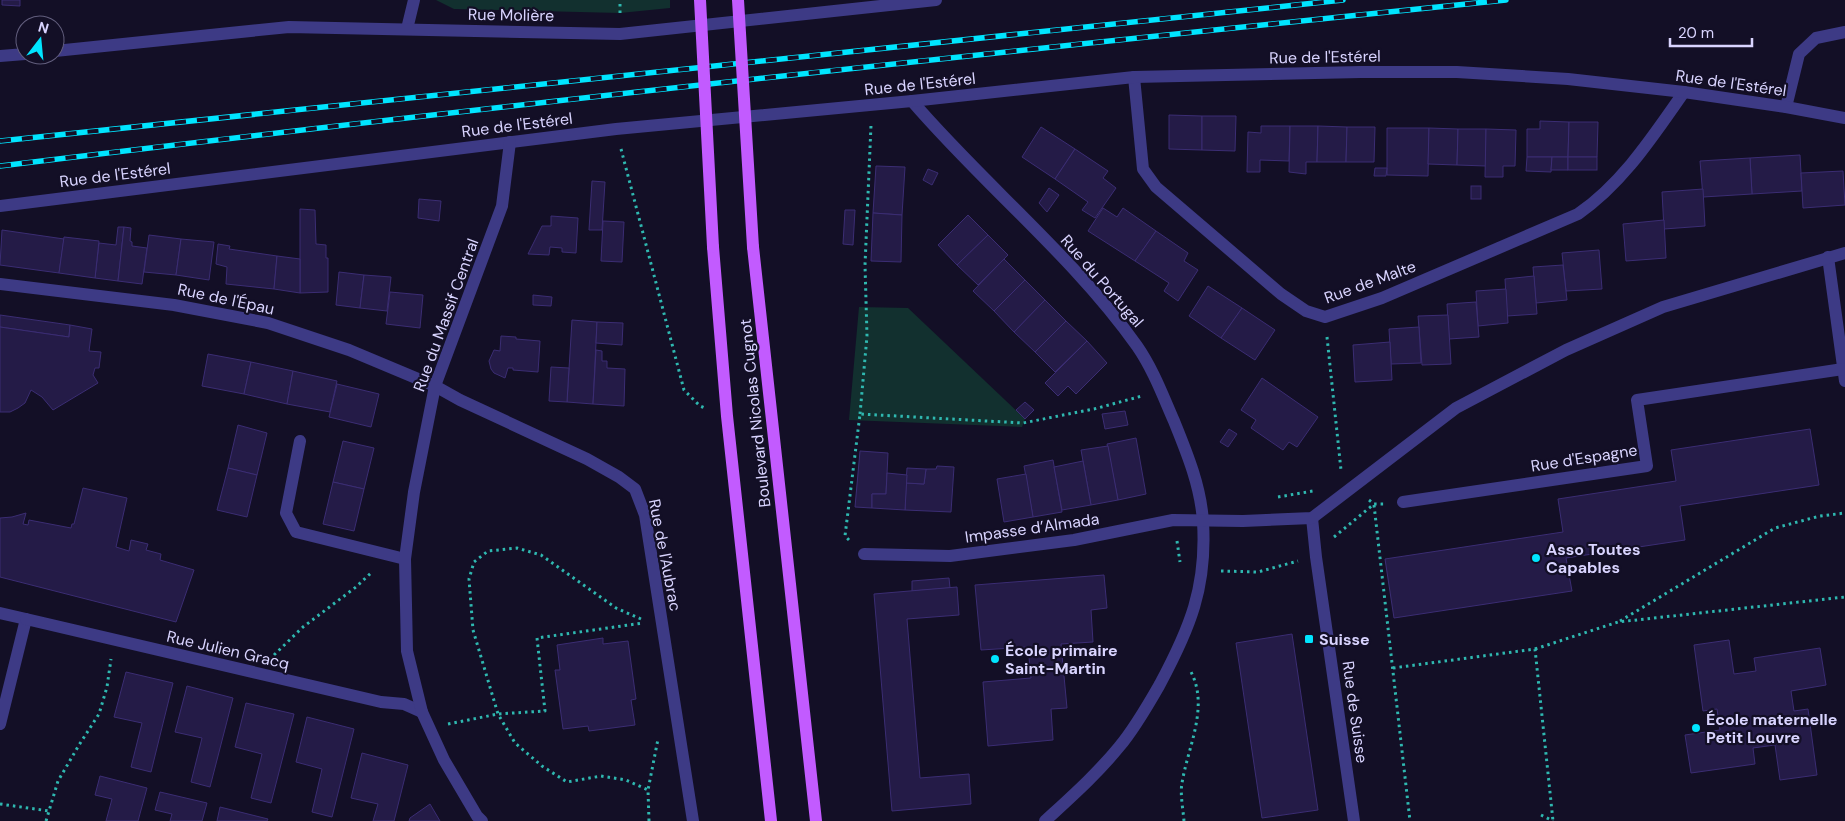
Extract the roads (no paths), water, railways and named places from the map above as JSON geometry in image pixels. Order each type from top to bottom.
[{"type":"main road","name":"Boulevard Nicolas Cugnot","points":[[700,0],[713,247],[727,416],[772,821]]},
{"type":"main road","name":"Boulevard Nicolas Cugnot","points":[[738,0],[753,247],[816,821]]},
{"type":"street","points":[[407,29],[414,0]]},
{"type":"street","name":"Rue Molière","points":[[65,50],[289,27],[620,34],[863,4],[936,0]]},
{"type":"street","points":[[1786,107],[1799,54],[1816,38],[1845,32]]},
{"type":"street","points":[[0,56],[15,55]]},
{"type":"street","name":"Rue de l'Estérel","points":[[0,206],[616,129],[912,101],[1134,77],[1457,72],[1568,79],[1684,92],[1845,118]]},
{"type":"street","name":"Rue de Malte","points":[[1134,77],[1142,169],[1156,187],[1281,294],[1306,311],[1325,317],[1382,298],[1578,214],[1594,203],[1632,164],[1684,92]]},
{"type":"street","name":"Rue du Portugal","points":[[912,101],[927,119],[1093,291],[1138,348],[1161,391],[1184,446],[1197,486],[1203,521],[1203,570],[1194,612],[1178,650],[1150,702],[1120,746],[1081,788],[1045,821]]},
{"type":"street","name":"Rue du Massif Central","points":[[482,821],[477,816],[444,760],[422,712],[406,651],[405,559],[414,492],[436,386],[502,206],[510,142]]},
{"type":"street","points":[[1312,518],[1456,408],[1566,350],[1663,307],[1828,257],[1845,254]]},
{"type":"street","points":[[1828,257],[1842,328],[1844,375]]},
{"type":"street","name":"Rue de l'Épau","points":[[0,284],[174,305],[268,324],[349,350],[436,386]]},
{"type":"street","name":"Rue d'Espagne","points":[[1403,502],[1647,466],[1637,400],[1844,375]]},
{"type":"street","name":"Rue de l'Aubrac","points":[[436,386],[460,400],[587,459],[619,477],[635,489],[645,514],[693,821]]},
{"type":"street","points":[[300,441],[286,513],[296,532],[405,559]]},
{"type":"street","name":"Impasse d’Almada","points":[[864,554],[950,556],[1074,540],[1173,520],[1243,521],[1312,518]]},
{"type":"street","name":"Rue de Suisse","points":[[1312,518],[1354,821]]},
{"type":"street","name":"Rue Julien Gracq","points":[[0,613],[381,702],[404,704],[422,712]]},
{"type":"street","points":[[0,724],[26,619]]},
{"type":"railway","points":[[0,141],[1343,0]]},
{"type":"railway","points":[[0,166],[753,79],[1506,0]]},
{"type":"place","name":"Asso Toutes Capables","points":[[1536,558]]},
{"type":"place","name":"Suisse","points":[[1309,639]]},
{"type":"place","name":"École primaire Saint-Martin","points":[[995,659]]},
{"type":"place","name":"École maternelle Petit Louvre","points":[[1696,728]]}]
